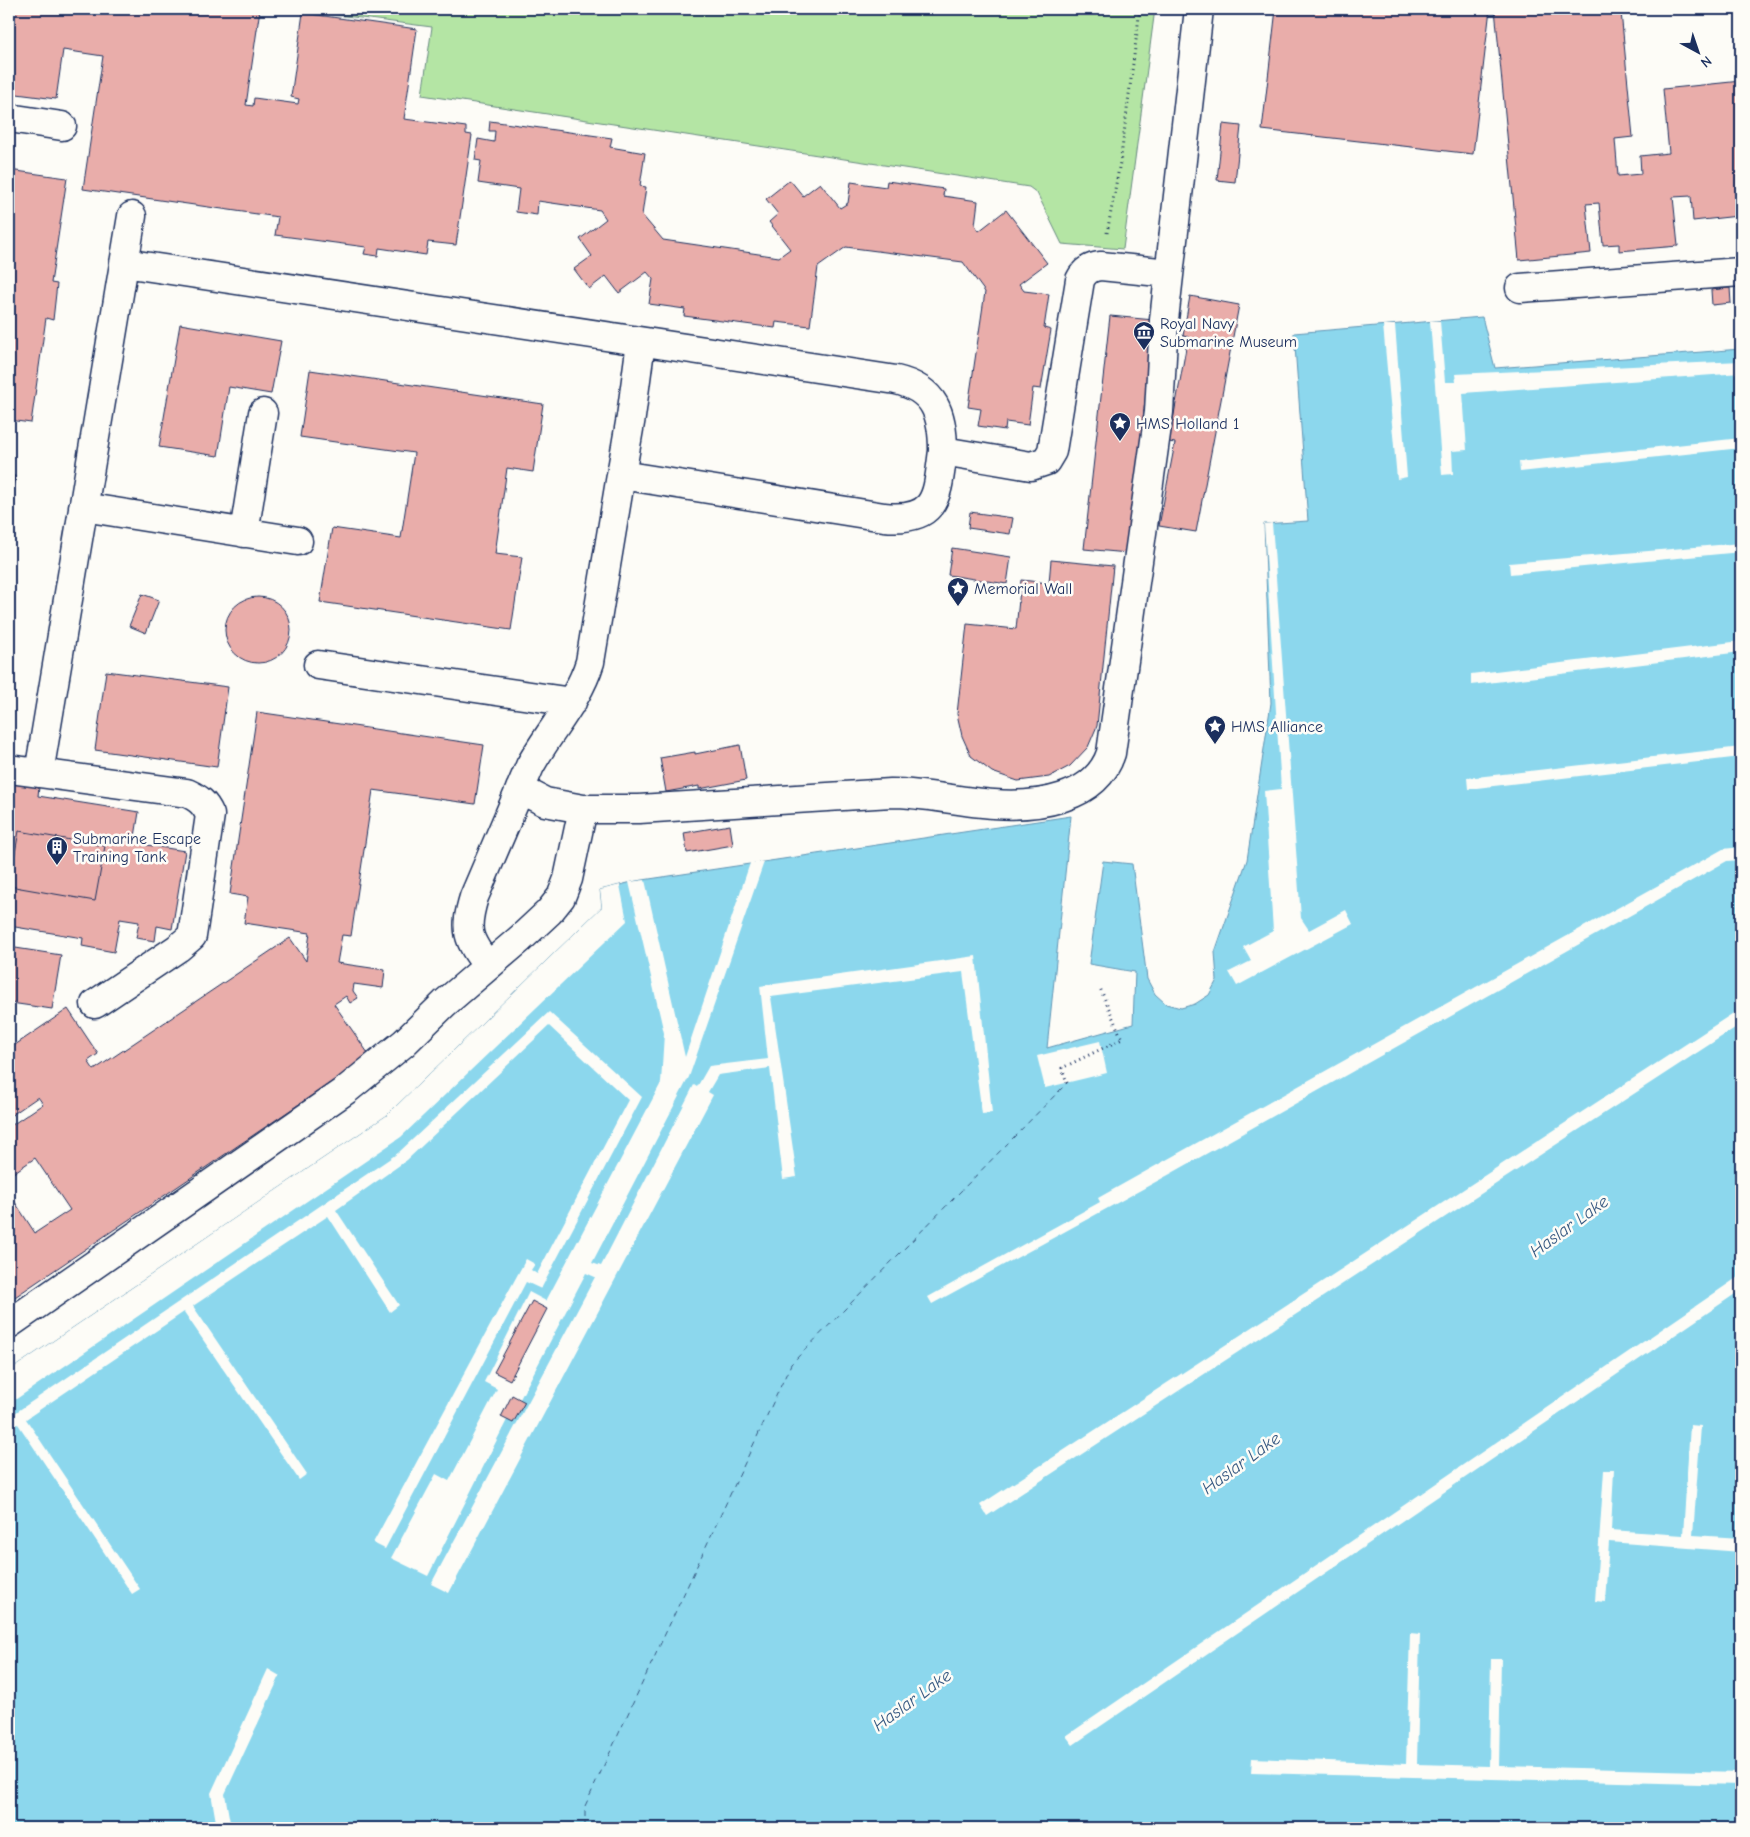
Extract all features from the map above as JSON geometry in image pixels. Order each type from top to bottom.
[{"type":"lane","points":[[520,789],[545,802],[583,809],[639,809],[891,793],[995,804],[1027,804],[1070,795],[1092,783],[1105,767],[1111,753],[1159,412],[1164,320],[1199,9]]},
{"type":"lane","points":[[9,118],[62,126]]},
{"type":"lane","points":[[39,773],[132,216]]},
{"type":"lane","points":[[124,263],[903,382],[924,392],[934,404],[942,426],[943,451],[934,500],[928,508],[910,518],[884,517],[621,476]]},
{"type":"lane","points":[[943,451],[1024,466],[1040,464],[1046,461],[1052,451],[1082,275],[1092,267],[1101,266],[1170,273]]},
{"type":"lane","points":[[1520,288],[1741,272]]},
{"type":"lane","points":[[488,966],[474,948],[469,933],[468,916],[474,897],[520,789],[540,748],[580,688],[590,662],[631,417],[641,342]]},
{"type":"lane","points":[[244,533],[263,413]]},
{"type":"lane","points":[[84,507],[298,541]]},
{"type":"lane","points":[[318,665],[572,702]]},
{"type":"lane","points":[[9,769],[187,793],[203,803],[210,815],[192,936],[178,948],[95,1004]]},
{"type":"lane","points":[[9,1324],[346,1090],[404,1043],[444,1003],[549,912],[561,897],[568,879],[583,809]]},
{"type":"path","points":[[1101,266],[1121,157],[1140,9]]},
{"type":"path","points":[[1067,1082],[1062,1068],[1122,1039],[1100,988]]},
{"type":"green space","points":[[290,9],[1155,9],[1123,249],[1062,244],[1037,193],[1029,187],[422,95],[432,27]]},
{"type":"water","name":"Haslar Lake","points":[[1482,317],[1495,368],[1741,349],[1741,1828],[9,1828],[9,1371],[386,1116],[602,907],[600,890],[636,881],[1071,816],[1047,1048],[1133,1024],[1135,972],[1089,964],[1103,861],[1132,864],[1147,979],[1155,994],[1166,1004],[1181,1008],[1195,1004],[1209,995],[1217,980],[1215,952],[1247,860],[1271,703],[1264,524],[1308,521],[1294,333]]},
{"type":"pier","points":[[1430,321],[1440,321],[1445,382],[1456,382],[1455,374],[1741,361],[1741,373],[1463,393],[1467,450],[1452,451],[1453,474],[1442,475]]},
{"type":"pier","points":[[1383,325],[1395,325],[1407,477],[1397,479]]},
{"type":"pier","points":[[1741,438],[1741,448],[1520,472],[1519,462]]},
{"type":"pier","points":[[1272,523],[1301,918],[1309,930],[1346,910],[1353,924],[1237,986],[1229,972],[1251,961],[1243,947],[1273,931],[1264,791],[1281,789],[1264,524]]},
{"type":"pier","points":[[1741,543],[1741,552],[1510,574],[1509,563]]},
{"type":"pier","points":[[1741,641],[1741,652],[1471,685],[1471,674]]},
{"type":"pier","points":[[1741,747],[1741,757],[1468,789],[1467,778]]},
{"type":"pier","points":[[1741,847],[1741,860],[1727,861],[1172,1173],[932,1304],[928,1297],[1100,1202],[1098,1198],[1723,849]]},
{"type":"pier","points":[[764,862],[689,1077],[592,1263],[601,1266],[694,1085],[697,1087],[709,1066],[768,1059],[760,986],[976,956],[992,1113],[982,1114],[963,972],[771,997],[797,1177],[783,1179],[770,1068],[718,1075],[708,1092],[713,1095],[449,1593],[431,1584],[595,1277],[586,1273],[520,1399],[525,1402],[513,1423],[507,1420],[428,1576],[391,1558],[436,1474],[449,1481],[497,1389],[484,1382],[529,1292],[546,1301],[661,1083],[664,1033],[629,882],[645,880],[685,1057],[750,863]]},
{"type":"pier","points":[[620,885],[627,921],[401,1137],[9,1404],[9,1371],[386,1116],[602,907],[600,890]]},
{"type":"pier","points":[[1741,1008],[1741,1024],[987,1516],[980,1505]]},
{"type":"pier","points":[[549,1012],[642,1097],[541,1289],[526,1282],[385,1549],[373,1543],[526,1259],[535,1264],[531,1270],[537,1274],[628,1100],[549,1026],[407,1160],[336,1210],[399,1305],[390,1312],[328,1216],[193,1306],[307,1474],[299,1480],[184,1312],[26,1419],[140,1589],[132,1594],[18,1424],[11,1428],[9,1432],[9,1417],[398,1153]]},
{"type":"pier","points":[[1100,1041],[1107,1073],[1045,1088],[1037,1056]]},
{"type":"pier","points":[[1741,1275],[1741,1290],[1073,1745],[1066,1736]]},
{"type":"pier","points":[[1690,1425],[1701,1426],[1693,1535],[1741,1538],[1741,1552],[1609,1542],[1605,1602],[1595,1601],[1604,1470],[1614,1470],[1611,1530],[1683,1535]]},
{"type":"pier","points":[[1410,1633],[1420,1634],[1417,1764],[1489,1766],[1491,1658],[1501,1658],[1499,1766],[1741,1772],[1741,1785],[1251,1773],[1252,1758],[1406,1764]]},
{"type":"pier","points":[[268,1669],[280,1676],[225,1794],[231,1828],[217,1828],[211,1793]]},
{"type":"building","points":[[9,9],[260,9],[246,105],[253,106],[254,98],[298,104],[299,99],[291,97],[303,13],[417,29],[404,119],[466,127],[466,134],[472,135],[456,245],[428,242],[426,255],[379,248],[378,256],[364,254],[366,247],[275,235],[278,217],[83,189],[103,56],[63,50],[56,99],[9,93]]},
{"type":"building","points":[[1276,9],[1490,9],[1473,154],[1262,130]]},
{"type":"building","points":[[1495,9],[1605,9],[1605,14],[1621,12],[1633,137],[1615,139],[1618,176],[1641,174],[1640,156],[1669,153],[1663,89],[1741,81],[1741,191],[1735,192],[1738,216],[1693,221],[1691,196],[1673,197],[1678,246],[1619,251],[1619,244],[1603,245],[1599,203],[1586,204],[1591,253],[1519,260]]},
{"type":"building","points":[[490,121],[612,138],[610,147],[645,153],[640,186],[646,187],[642,215],[663,240],[779,257],[790,249],[769,222],[778,214],[766,199],[790,180],[803,196],[820,183],[840,208],[848,203],[851,182],[886,187],[887,181],[944,189],[943,196],[978,201],[975,225],[979,231],[1006,210],[1047,263],[1019,284],[1024,291],[1049,294],[1044,328],[1051,330],[1041,389],[1033,388],[1028,425],[1006,422],[1005,430],[978,426],[981,409],[968,407],[985,292],[963,262],[846,247],[818,267],[810,326],[776,322],[775,328],[684,316],[685,309],[649,304],[653,279],[647,272],[619,293],[606,276],[589,289],[574,269],[592,256],[580,239],[606,219],[600,210],[538,201],[537,215],[516,212],[519,189],[478,183],[481,161],[475,160],[478,139],[494,142],[495,131],[489,131]]},
{"type":"building","points":[[1223,124],[1241,126],[1235,182],[1217,180]]},
{"type":"building","points":[[9,170],[67,178],[51,283],[57,284],[53,320],[46,318],[31,423],[9,420]]},
{"type":"building","points":[[1730,288],[1731,303],[1712,305],[1711,290]]},
{"type":"building","points":[[1190,296],[1239,305],[1196,532],[1159,526],[1175,443],[1169,442],[1188,337],[1183,336]]},
{"type":"building","points":[[1110,316],[1154,320],[1128,553],[1084,549]]},
{"type":"building","points":[[180,324],[281,341],[271,394],[229,387],[218,456],[159,447]]},
{"type":"building","points":[[310,370],[543,404],[533,472],[507,468],[495,554],[522,557],[511,630],[320,602],[332,528],[401,538],[414,453],[300,437]]},
{"type":"building","points":[[9,475],[15,476],[9,517]]},
{"type":"building","points":[[970,512],[1013,518],[1010,534],[968,528]]},
{"type":"building","points":[[952,548],[1011,557],[1007,584],[948,575]]},
{"type":"building","points":[[1051,560],[1113,566],[1097,726],[1088,747],[1070,766],[1049,777],[1018,781],[992,772],[971,756],[962,736],[957,714],[967,624],[1016,629],[1021,580],[1049,583]]},
{"type":"building","points":[[142,594],[159,600],[146,633],[129,626]]},
{"type":"building","points":[[251,597],[265,597],[277,602],[286,611],[291,623],[289,643],[282,654],[265,663],[251,663],[239,658],[230,649],[225,637],[225,623],[230,611],[239,602]]},
{"type":"building","points":[[106,671],[228,687],[217,767],[95,750]]},
{"type":"building","points":[[257,712],[484,745],[475,804],[373,790],[351,936],[342,935],[337,963],[385,970],[383,988],[354,984],[353,991],[358,998],[350,1003],[346,996],[334,1004],[370,1056],[9,1301],[9,1193],[35,1233],[70,1210],[35,1158],[9,1176],[9,1127],[43,1104],[38,1097],[9,1117],[9,1049],[68,1009],[98,1054],[88,1061],[94,1070],[290,938],[306,961],[310,933],[244,923],[248,897],[230,894]]},
{"type":"building","points":[[740,745],[746,780],[699,789],[699,786],[666,792],[660,758],[695,752],[695,754]]},
{"type":"building","points":[[9,782],[39,787],[38,796],[139,812],[134,843],[185,851],[172,929],[157,926],[155,941],[136,938],[139,922],[120,919],[114,952],[82,946],[83,938],[9,926]]},
{"type":"building","points":[[730,825],[733,845],[687,853],[684,833]]},
{"type":"building","name":"Submarine Escape Training Tank","points":[[19,831],[105,846],[95,901],[9,886]]},
{"type":"building","points":[[9,947],[61,955],[52,1009],[11,1003],[9,1013]]},
{"type":"building","points":[[532,1301],[547,1309],[510,1380],[494,1372]]},
{"type":"building","points":[[512,1395],[525,1402],[513,1423],[501,1417]]},
{"type":"ferry route","points":[[585,1828],[585,1806],[791,1364],[1067,1083]]},
{"type":"place","name":"Royal Navy Submarine Museum","points":[[1144,351]]},
{"type":"place","name":"HMS Holland 1","points":[[1120,442]]},
{"type":"place","name":"Memorial Wall","points":[[958,607]]},
{"type":"place","name":"HMS Alliance","points":[[1215,745]]},
{"type":"place","name":"Submarine Escape Training Tank","points":[[57,866]]}]
